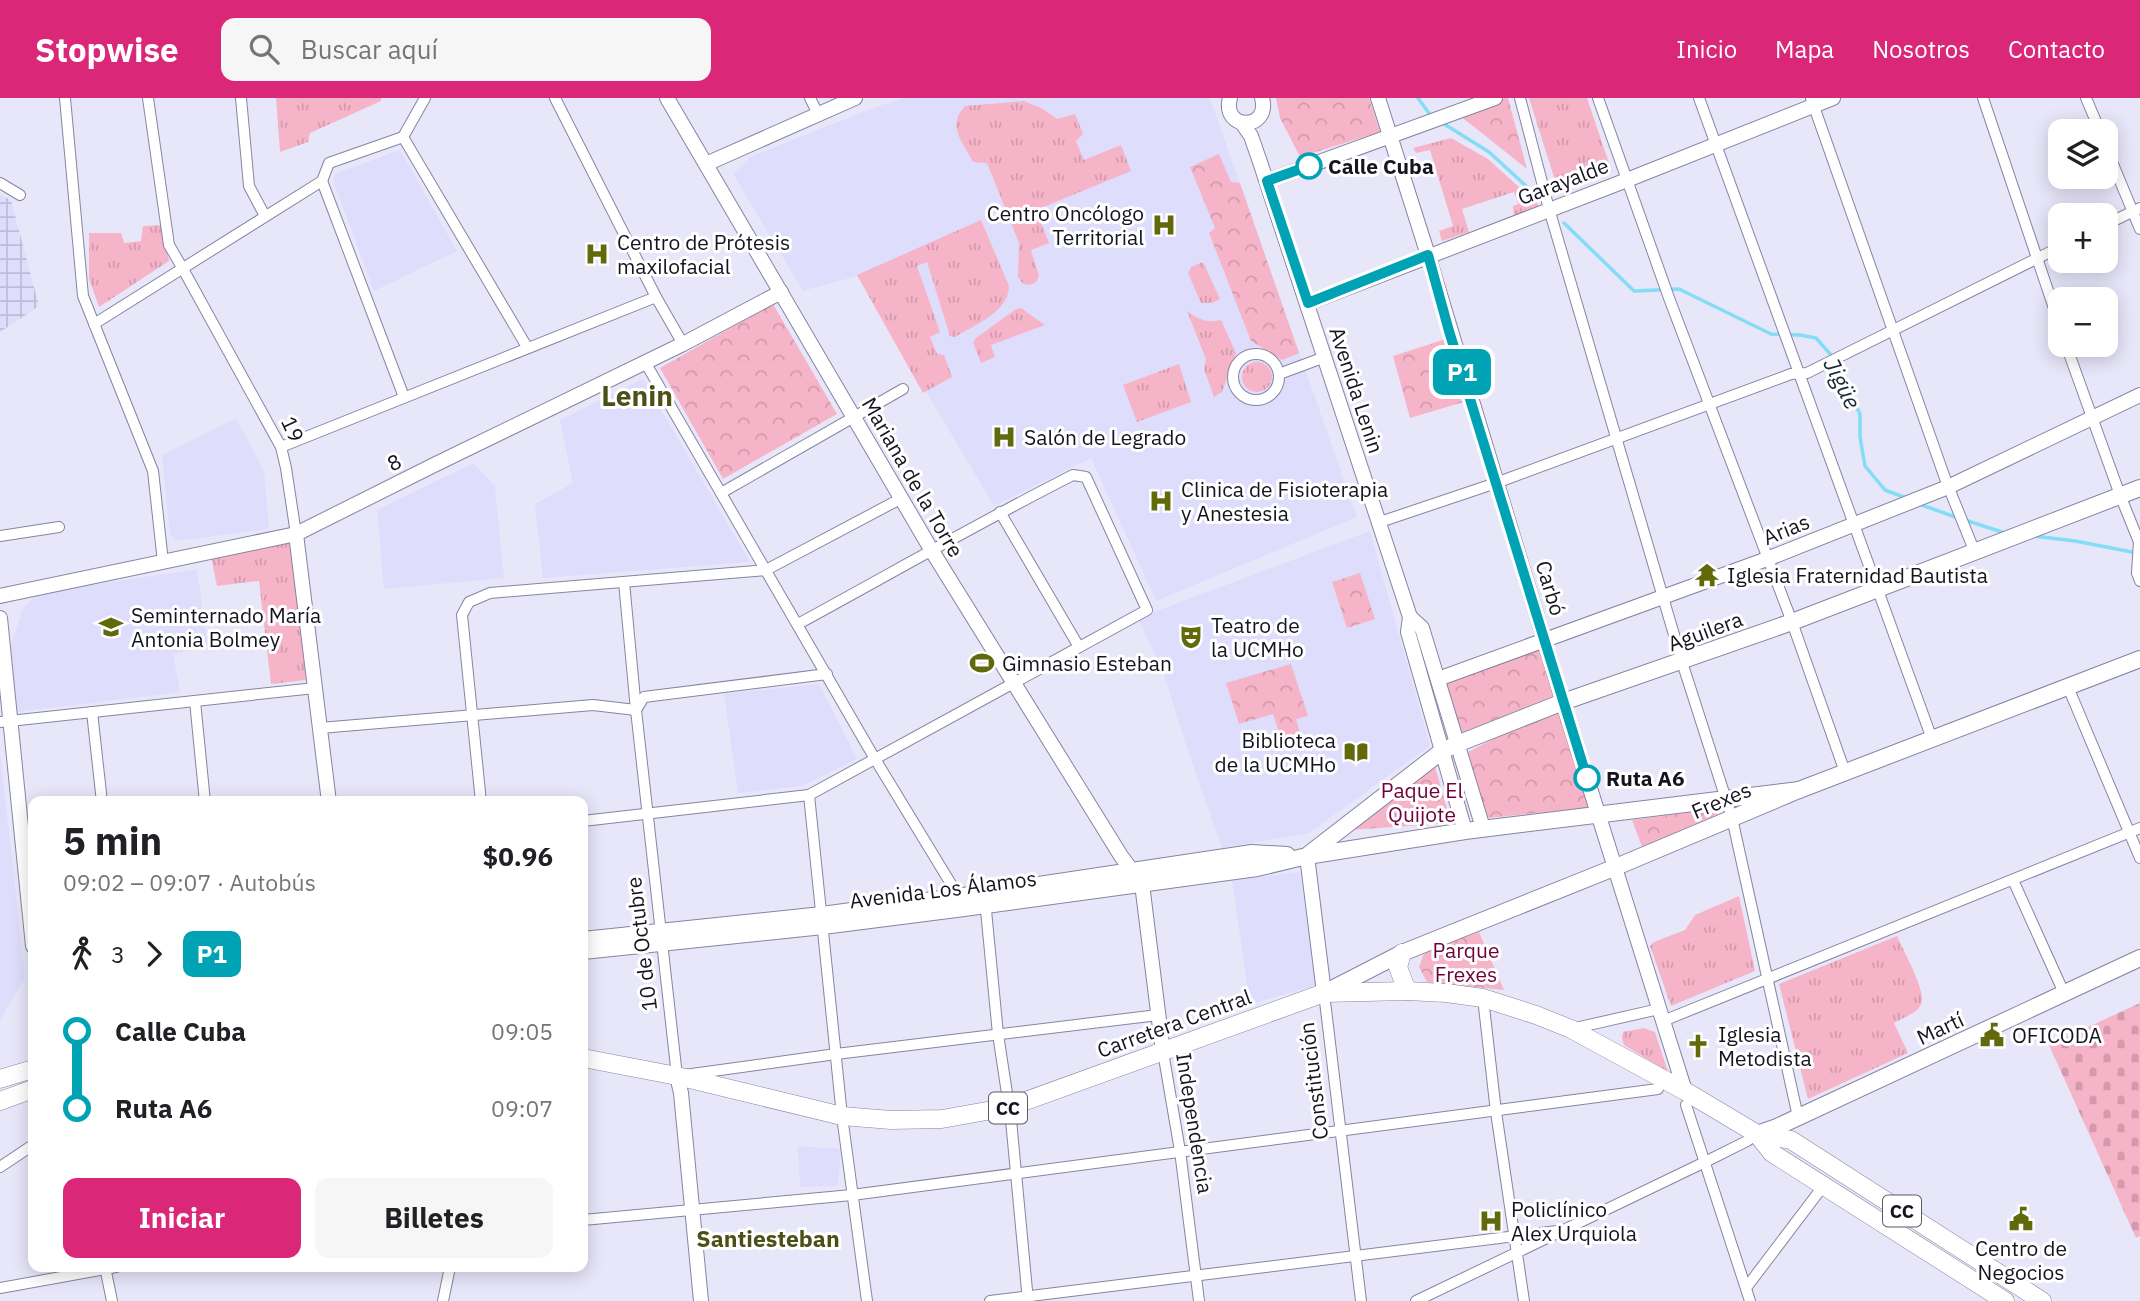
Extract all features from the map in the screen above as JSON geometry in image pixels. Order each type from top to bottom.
[{"type":"main road","name":"Aguilera","points":[[1307,856],[1442,751],[1457,744],[1563,702],[1792,622],[2140,488]]},
{"type":"main road","name":"Frexes","points":[[1324,993],[1402,953],[1799,790],[2140,659]]},
{"type":"main road","name":"Avenida Los Álamos","points":[[588,940],[662,937],[962,903],[1137,877],[1252,853],[1307,856],[1483,828],[1799,790]]},
{"type":"main road","name":"Avenida Los Álamos","points":[[588,950],[662,937]]},
{"type":"main road","points":[[1402,953],[1398,967],[1407,990]]},
{"type":"main road","name":"Martí","points":[[1757,1134],[2140,958]]},
{"type":"main road","name":"Carretera Central","points":[[588,1059],[677,1076],[842,1116],[891,1120],[942,1119],[1009,1107],[1324,993],[1407,990],[1483,998],[1536,1015],[1604,1045],[1686,1098],[1757,1134],[1791,1140],[2042,1301]]},
{"type":"main road","points":[[0,1079],[28,1071]]},
{"type":"main road","points":[[0,1101],[28,1092]]},
{"type":"main road","name":"Carretera Central","points":[[1757,1134],[1772,1153],[2005,1301]]},
{"type":"street","points":[[65,98],[83,296],[153,471],[163,562]]},
{"type":"street","name":"19","points":[[148,98],[169,245],[281,447],[296,534],[328,796]]},
{"type":"street","points":[[240,98],[249,186],[265,216]]},
{"type":"street","points":[[94,324],[322,180],[329,163],[403,137],[425,98]]},
{"type":"street","points":[[555,98],[656,297],[683,344]]},
{"type":"street","name":"Mariana de la Torre","points":[[667,98],[932,551],[1121,856],[1137,877]]},
{"type":"street","points":[[810,98],[818,114]]},
{"type":"street","points":[[706,164],[855,98]]},
{"type":"street","name":"Avenida Lenin","points":[[1230,98],[1230,113],[1242,123],[1251,136],[1267,181],[1410,617],[1408,632],[1465,831]]},
{"type":"street","points":[[1251,136],[1263,109],[1262,98]]},
{"type":"street","name":"Carbó","points":[[1378,98],[1750,1301]]},
{"type":"street","points":[[1267,181],[1495,98]]},
{"type":"street","points":[[1520,98],[1549,209],[1616,439],[1682,662],[1732,818],[1798,1117]]},
{"type":"street","points":[[1598,98],[1663,282],[1792,622],[1845,772]]},
{"type":"street","points":[[1699,98],[1932,739]]},
{"type":"street","name":"Garayalde","points":[[1308,303],[1715,145],[1812,102],[1833,98]]},
{"type":"street","points":[[1983,98],[2048,292]]},
{"type":"street","points":[[2086,98],[2095,119]]},
{"type":"street","points":[[1812,102],[1948,487],[1974,550]]},
{"type":"street","points":[[1242,123],[1257,119]]},
{"type":"street","points":[[403,137],[527,347]]},
{"type":"street","points":[[2118,172],[2136,210],[2140,229]]},
{"type":"street","points":[[322,180],[404,397]]},
{"type":"street","points":[[0,183],[20,195]]},
{"type":"street","points":[[2118,219],[2136,210]]},
{"type":"street","points":[[1377,523],[1496,483],[1791,374],[1807,373],[2048,252]]},
{"type":"street","name":"8","points":[[0,596],[296,534],[683,344],[781,292]]},
{"type":"street","points":[[281,447],[656,297]]},
{"type":"street","points":[[1249,355],[1268,358],[1279,374],[1275,390],[1268,397],[1261,399],[1244,396],[1237,391],[1234,383],[1236,367],[1249,355]]},
{"type":"street","points":[[1279,374],[1325,357]]},
{"type":"street","points":[[2070,357],[2139,542],[2138,577]]},
{"type":"street","points":[[645,362],[875,759],[962,903]]},
{"type":"street","points":[[721,493],[903,389]]},
{"type":"street","name":"Arias","points":[[1438,680],[1767,559],[1904,505],[1948,487],[2140,394]]},
{"type":"street","points":[[588,820],[809,796],[1147,610],[1086,477],[1073,475],[1000,512],[798,624]]},
{"type":"street","points":[[480,796],[461,615],[469,602],[490,593],[766,570],[902,499]]},
{"type":"street","points":[[1000,512],[1079,647]]},
{"type":"street","points":[[0,536],[59,527]]},
{"type":"street","name":"10 de Octubre","points":[[624,582],[636,710],[694,1210],[701,1301]]},
{"type":"street","points":[[2,634],[6,612],[22,591]]},
{"type":"street","name":"Avenida Lenin","points":[[1410,617],[1422,628],[1483,828]]},
{"type":"street","points":[[0,618],[5,722],[28,871]]},
{"type":"street","points":[[320,728],[593,705],[636,710],[644,697],[827,674]]},
{"type":"street","points":[[2068,687],[2135,830],[2140,858]]},
{"type":"street","points":[[5,722],[315,688]]},
{"type":"street","points":[[195,701],[204,796]]},
{"type":"street","points":[[92,712],[101,796]]},
{"type":"street","points":[[809,796],[842,1116],[867,1301]]},
{"type":"street","points":[[1571,1029],[1661,1015],[1768,979],[2135,830]]},
{"type":"street","name":"Constitución","points":[[1307,856],[1361,1301]]},
{"type":"street","name":"Independencia","points":[[1137,877],[1180,1151],[1199,1301]]},
{"type":"street","points":[[2012,880],[2064,993]]},
{"type":"street","points":[[985,899],[1028,1299]]},
{"type":"street","points":[[1483,998],[1496,1112],[1524,1301]]},
{"type":"street","points":[[677,1076],[1158,1015]]},
{"type":"street","points":[[588,1220],[852,1195],[1658,1089]]},
{"type":"street","points":[[1416,1301],[1705,1162],[1757,1134]]},
{"type":"street","points":[[0,1167],[28,1148]]},
{"type":"street","points":[[1746,1288],[1824,1185]]},
{"type":"street","points":[[990,1301],[1028,1299],[1195,1275],[1565,1230]]},
{"type":"street","points":[[0,1288],[83,1272]]},
{"type":"street","points":[[109,1272],[112,1301]]},
{"type":"street","points":[[443,1301],[449,1272]]},
{"type":"shaded area","points":[[903,98],[1210,98],[1357,517],[1156,601],[1091,458],[994,506],[857,276],[803,291],[733,174],[750,157]]},
{"type":"shaded area","points":[[400,150],[457,251],[374,291],[334,183],[335,174]]},
{"type":"shaded area","points":[[0,195],[11,200],[39,306],[0,332]]},
{"type":"shaded area","points":[[643,379],[750,562],[543,578],[535,504],[573,483],[560,420]]},
{"type":"shaded area","points":[[236,418],[264,471],[269,529],[176,541],[170,534],[162,455]]},
{"type":"shaded area","points":[[473,463],[495,486],[504,578],[384,589],[377,510]]},
{"type":"shaded area","points":[[1370,531],[1430,746],[1309,833],[1222,848],[1163,671],[1139,620]]},
{"type":"shaded area","name":"Seminternado María Antonia Bolmey","points":[[197,569],[208,646],[173,654],[180,692],[17,712],[11,645],[23,608],[39,593]]},
{"type":"shaded area","points":[[819,684],[857,759],[802,786],[738,793],[724,694]]},
{"type":"shaded area","points":[[0,751],[25,978],[0,1020]]},
{"type":"shaded area","points":[[1300,872],[1315,986],[1250,1004],[1232,880]]},
{"type":"shaded area","points":[[798,1146],[841,1149],[838,1186],[800,1187]]},
{"type":"green space","points":[[276,98],[381,98],[381,101],[310,133],[308,142],[280,152]]},
{"type":"green space","points":[[1276,98],[1369,98],[1380,132],[1300,157],[1280,118]]},
{"type":"green space","points":[[1508,98],[1527,169],[1459,115]]},
{"type":"green space","points":[[1529,98],[1587,98],[1612,172],[1558,190]]},
{"type":"green space","points":[[1024,101],[1057,119],[1075,114],[1083,134],[1076,141],[1084,160],[1121,145],[1131,171],[1036,210],[1049,243],[1031,250],[1039,276],[1036,282],[1030,285],[1023,284],[1018,277],[1019,243],[987,163],[973,162],[961,141],[957,127],[959,113],[965,106]]},
{"type":"green space","points":[[1451,138],[1488,159],[1543,209],[1514,220],[1513,206],[1518,204],[1514,192],[1462,209],[1469,232],[1442,241],[1439,231],[1453,226],[1430,150],[1416,153],[1413,148]]},
{"type":"green space","points":[[1219,154],[1231,182],[1240,183],[1299,353],[1282,360],[1251,341],[1209,233],[1215,228],[1190,167]]},
{"type":"green space","points":[[981,220],[1009,286],[1007,295],[989,317],[955,337],[950,336],[927,262],[917,266],[940,332],[930,337],[937,354],[944,355],[952,377],[923,393],[857,275]]},
{"type":"green space","points":[[162,225],[169,261],[99,307],[89,279],[89,233],[121,233],[124,243],[141,241],[143,226]]},
{"type":"green space","points":[[1203,262],[1220,299],[1212,303],[1201,303],[1188,273],[1191,267]]},
{"type":"green space","points":[[773,304],[837,414],[723,479],[660,368]]},
{"type":"green space","points":[[1021,308],[1045,325],[991,345],[995,357],[981,363],[973,342]]},
{"type":"green space","points":[[1187,311],[1203,320],[1221,320],[1236,353],[1222,392],[1214,397],[1204,369],[1206,359]]},
{"type":"green space","points":[[1449,338],[1467,401],[1410,418],[1393,356]]},
{"type":"green space","points":[[1257,362],[1263,363],[1271,371],[1271,383],[1263,391],[1257,392],[1251,391],[1243,383],[1242,377],[1243,371],[1251,363]]},
{"type":"green space","points":[[1179,364],[1191,402],[1137,422],[1123,385]]},
{"type":"green space","points":[[291,542],[306,680],[271,684],[259,581],[217,586],[211,556]]},
{"type":"green space","points":[[1360,573],[1375,619],[1347,628],[1332,582]]},
{"type":"green space","points":[[1543,647],[1556,695],[1459,734],[1443,681]]},
{"type":"green space","points":[[1291,664],[1308,716],[1296,719],[1300,733],[1281,738],[1273,714],[1239,724],[1226,683]]},
{"type":"green space","points":[[1560,709],[1588,808],[1487,818],[1468,752]]},
{"type":"green space","name":"Paque El Quijote","points":[[1434,763],[1451,823],[1350,830]]},
{"type":"green space","points":[[1716,809],[1718,814],[1642,847],[1632,820]]},
{"type":"green space","points":[[1739,896],[1755,971],[1671,1006],[1650,946],[1685,930],[1695,915]]},
{"type":"green space","name":"Parque Frexes","points":[[1479,932],[1504,990],[1427,982],[1419,967],[1424,953]]},
{"type":"green space","points":[[1897,936],[1918,981],[1922,998],[1916,1010],[1894,1023],[1908,1053],[1808,1099],[1779,984]]},
{"type":"green space","points":[[2140,1003],[2140,1236],[2136,1238],[2049,1045]]},
{"type":"green space","points":[[1644,1028],[1655,1032],[1668,1072],[1624,1045],[1623,1032]]},
{"type":"waterway","name":"Jigüe","points":[[1418,98],[1431,116]]},
{"type":"waterway","name":"Jigüe","points":[[1441,122],[1489,152],[1537,196]]},
{"type":"waterway","name":"Jigüe","points":[[1564,223],[1634,291],[1679,289],[1771,334],[1816,338],[1831,355],[1860,414],[1860,437],[1865,466],[1885,490],[1906,498]]},
{"type":"waterway","name":"Jigüe","points":[[1919,504],[1958,518]]},
{"type":"waterway","name":"Jigüe","points":[[1965,520],[2005,533]]},
{"type":"waterway","name":"Jigüe","points":[[2033,536],[2075,541],[2132,552],[2135,555]]},
{"type":"bus line","name":"P1","points":[[1309,166],[1267,181],[1308,303],[1428,255],[1587,778]]},
{"type":"place","name":"Calle Cuba","points":[[1309,166]]},
{"type":"place","name":"Centro Oncólogo Territorial","points":[[1164,225]]},
{"type":"place","name":"Centro de Prótesis maxilofacial","points":[[597,254]]},
{"type":"place","name":"Salón de Legrado","points":[[1004,437]]},
{"type":"place","name":"Clinica de Fisioterapia y Anestesia","points":[[1161,501]]},
{"type":"place","name":"Iglesia Fraternidad Bautista","points":[[1707,575]]},
{"type":"place","name":"Seminternado María Antonia Bolmey","points":[[111,627]]},
{"type":"place","name":"Teatro de la UCMHo","points":[[1191,637]]},
{"type":"place","name":"Gimnasio Esteban","points":[[982,663]]},
{"type":"place","name":"Biblioteca de la UCMHo","points":[[1356,752]]},
{"type":"place","name":"Ruta A6","points":[[1587,778]]},
{"type":"place","name":"OFICODA","points":[[1992,1035]]},
{"type":"place","name":"Iglesia Metodista","points":[[1698,1046]]},
{"type":"place","name":"Centro de Negocios","points":[[2021,1219]]},
{"type":"place","name":"Policlínico Alex Urquiola","points":[[1491,1221]]},
{"type":"district","name":"Lenin","points":[[637,395]]},
{"type":"district","name":"Santiesteban","points":[[768,1238]]}]
